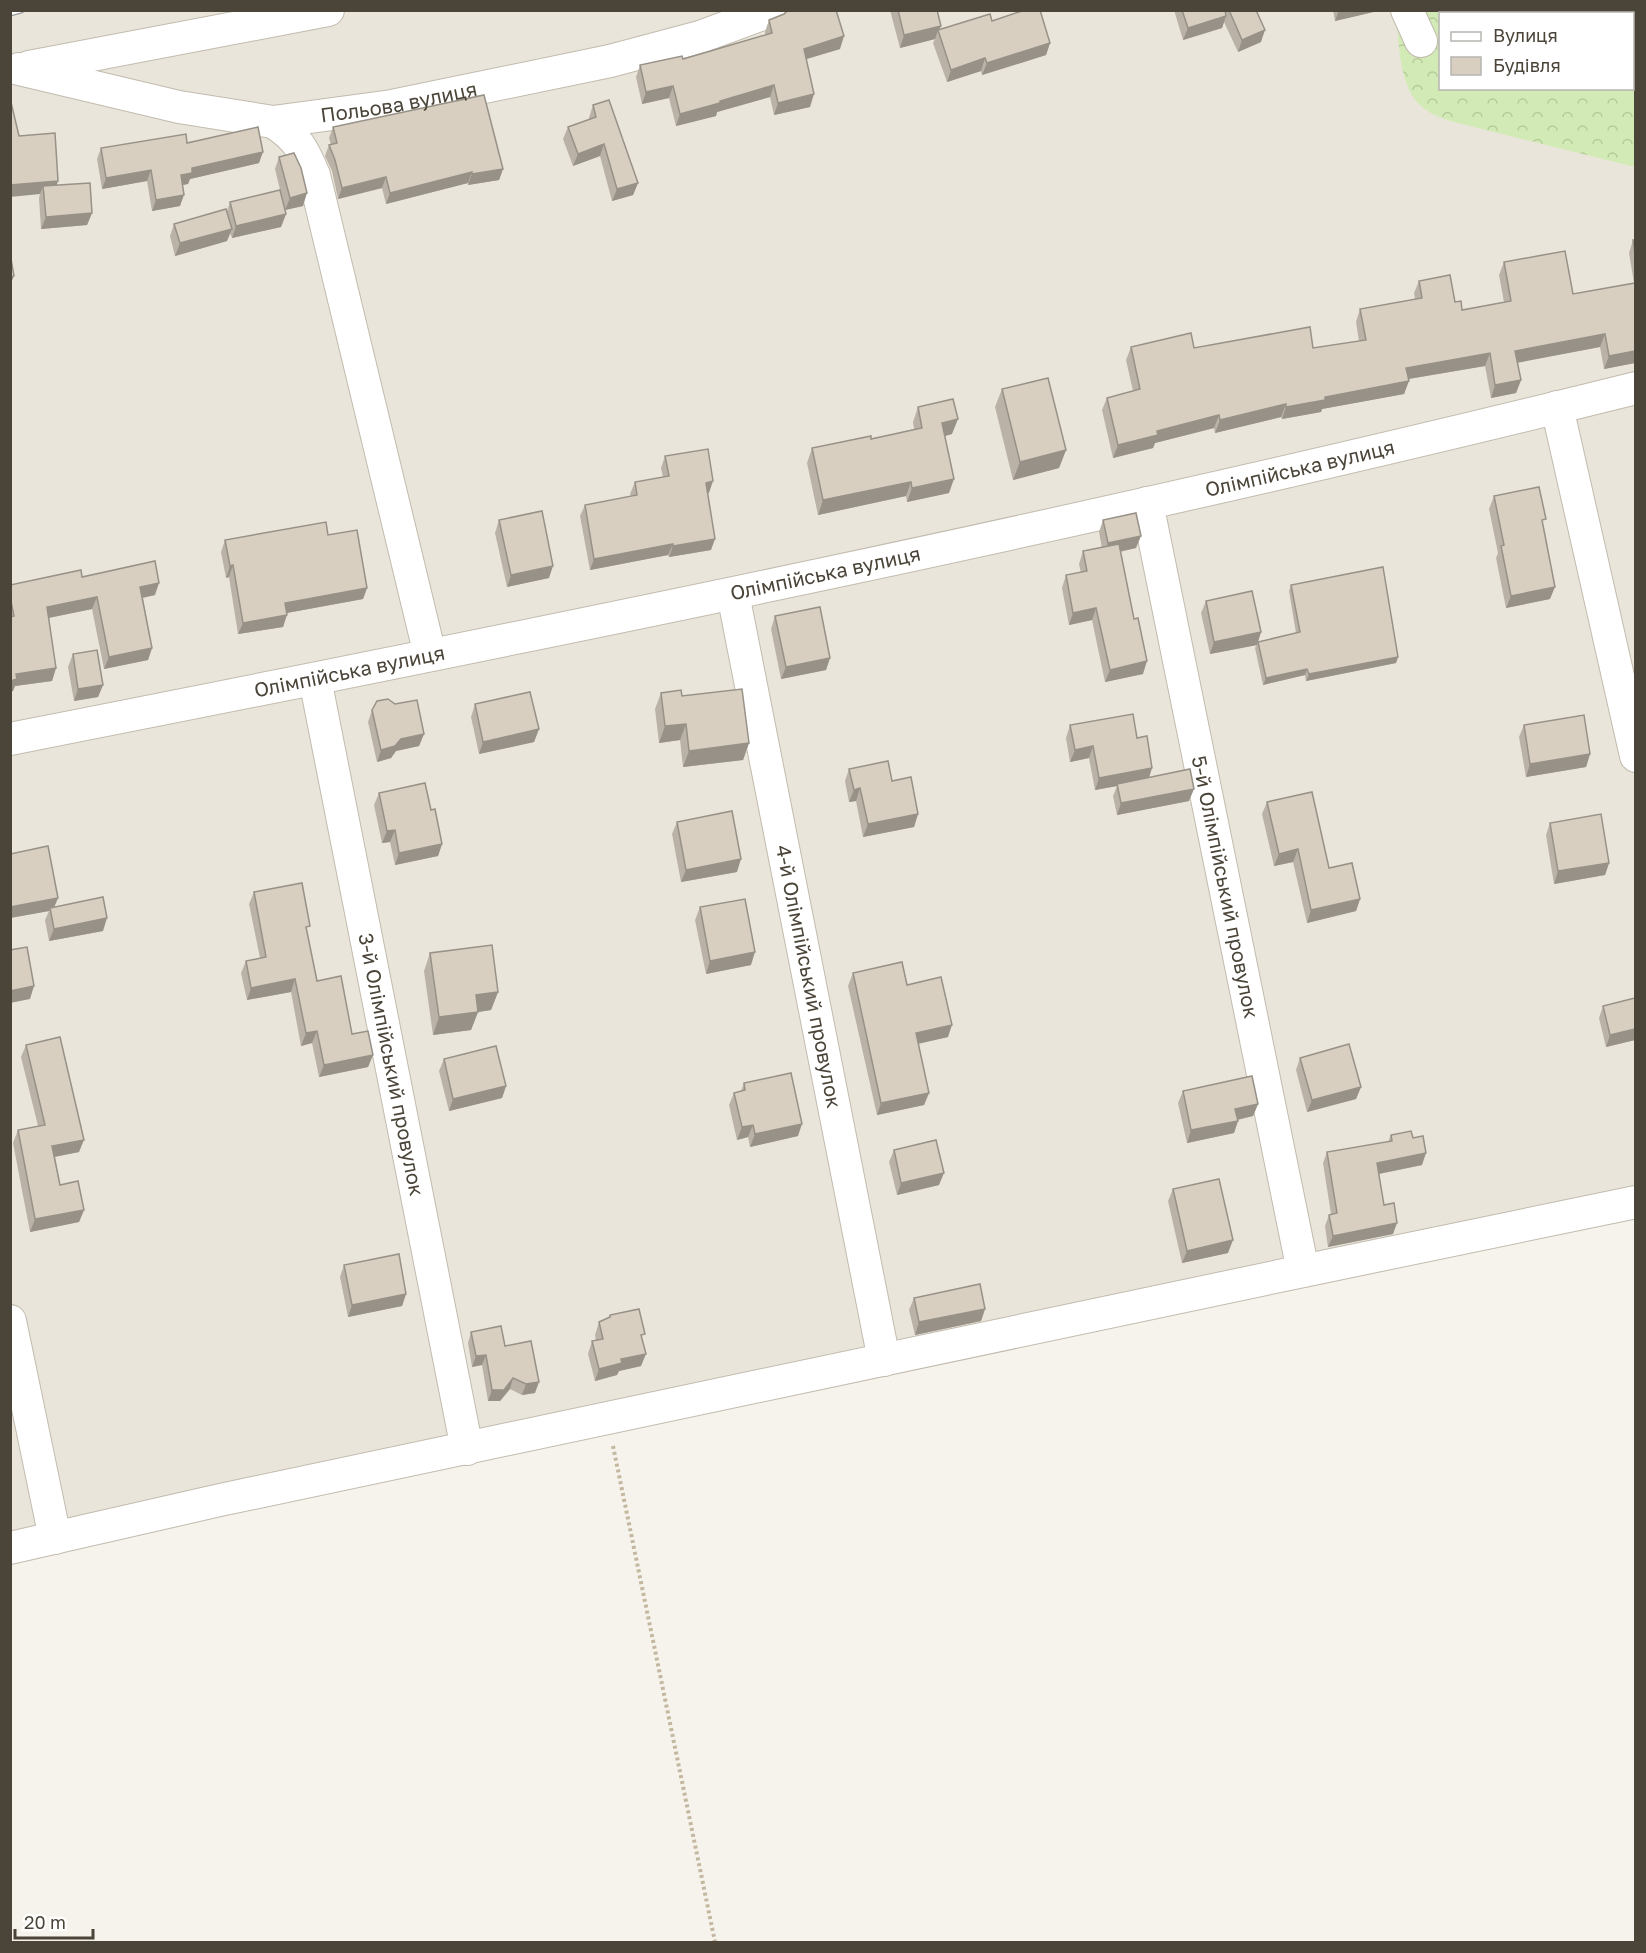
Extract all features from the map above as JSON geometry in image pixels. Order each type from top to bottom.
[{"type":"street","points":[[15,69],[328,10]]},
{"type":"street","name":"Польова вулиця","points":[[15,69],[179,108],[273,122],[392,106],[610,61],[700,37],[773,10]]},
{"type":"street","points":[[1407,10],[1421,41]]},
{"type":"street","points":[[273,122],[290,133],[304,153],[315,175],[430,655]]},
{"type":"street","name":"Олімпійська вулиця","points":[[10,740],[734,594],[1147,503],[1635,388]]},
{"type":"street","points":[[1557,407],[1635,756]]},
{"type":"street","name":"5-й Олімпійський провулок","points":[[1147,503],[1303,1271]]},
{"type":"street","name":"4-й Олімпійський провулок","points":[[734,594],[884,1360]]},
{"type":"street","name":"3-й Олімпійський провулок","points":[[315,679],[467,1449]]},
{"type":"street","points":[[10,1548],[219,1500],[1635,1202]]},
{"type":"street","points":[[10,1321],[55,1538]]},
{"type":"path","points":[[607,1419],[715,1942]]},
{"type":"shaded area","points":[[10,11],[1396,11],[1406,84],[1445,119],[1635,167],[1635,1214],[11,1558]]},
{"type":"green space","points":[[1396,11],[1635,11],[1635,167],[1458,123],[1427,111],[1408,88],[1399,49]]},
{"type":"building","points":[[788,10],[836,10],[844,36],[804,49],[814,94],[778,103],[774,85],[680,114],[673,86],[646,92],[640,65],[682,56],[683,59],[772,33],[769,20]]},
{"type":"building","points":[[898,10],[937,10],[941,26],[904,35]]},
{"type":"building","points":[[1025,10],[1040,10],[1050,43],[987,63],[985,58],[951,70],[938,30],[990,14],[992,21]]},
{"type":"building","points":[[1182,10],[1225,10],[1226,16],[1188,28]]},
{"type":"building","points":[[1229,10],[1256,10],[1265,30],[1242,40]]},
{"type":"building","points":[[484,95],[503,169],[472,174],[472,172],[390,193],[386,177],[342,188],[329,145],[337,143],[333,127]]},
{"type":"building","points":[[10,98],[19,136],[55,133],[58,181],[10,185]]},
{"type":"building","points":[[609,100],[638,183],[617,189],[604,144],[578,154],[568,127],[596,117],[593,105]]},
{"type":"building","points":[[258,127],[263,152],[192,168],[192,173],[181,175],[184,195],[156,200],[151,170],[106,178],[101,148],[186,134],[187,143]]},
{"type":"building","points":[[294,153],[301,168],[307,193],[290,198],[279,157]]},
{"type":"building","points":[[90,183],[92,213],[46,217],[43,186]]},
{"type":"building","points":[[280,190],[286,214],[236,226],[230,202]]},
{"type":"building","points":[[226,209],[232,229],[180,243],[174,224]]},
{"type":"building","points":[[1565,251],[1573,294],[1635,283],[1635,351],[1609,356],[1605,334],[1515,351],[1521,380],[1495,385],[1490,353],[1406,368],[1409,381],[1325,397],[1325,400],[1286,407],[1286,404],[1220,420],[1219,415],[1157,431],[1158,435],[1118,445],[1107,398],[1140,389],[1131,347],[1191,333],[1194,348],[1310,327],[1313,348],[1366,340],[1360,309],[1422,298],[1419,281],[1450,275],[1455,302],[1461,301],[1462,310],[1511,301],[1504,262]]},
{"type":"building","points":[[10,253],[14,276],[10,277]]},
{"type":"building","points":[[1048,378],[1066,450],[1020,462],[1002,389]]},
{"type":"building","points":[[953,399],[958,419],[942,423],[954,479],[912,488],[911,482],[823,500],[812,448],[922,428],[918,407]]},
{"type":"building","points":[[708,449],[713,481],[706,483],[715,539],[673,546],[673,544],[594,559],[585,505],[637,495],[635,482],[669,476],[665,456]]},
{"type":"building","points":[[1539,487],[1546,519],[1542,520],[1555,587],[1511,596],[1494,496]]},
{"type":"building","points":[[542,511],[553,566],[511,575],[499,520]]},
{"type":"building","points":[[1136,513],[1141,536],[1108,543],[1103,520]]},
{"type":"building","points":[[326,522],[328,535],[357,530],[367,588],[285,603],[287,615],[243,623],[233,565],[230,566],[225,540]]},
{"type":"building","points":[[1119,544],[1134,619],[1138,618],[1147,661],[1110,670],[1096,608],[1073,613],[1066,575],[1087,571],[1083,551]]},
{"type":"building","points":[[155,561],[159,583],[140,587],[152,648],[109,657],[97,597],[47,607],[56,668],[16,674],[17,679],[10,681],[10,617],[14,616],[10,585],[81,570],[82,577]]},
{"type":"building","points":[[1383,567],[1398,657],[1309,674],[1307,669],[1266,678],[1258,642],[1300,632],[1291,585]]},
{"type":"building","points":[[1252,591],[1261,632],[1214,642],[1206,601]]},
{"type":"building","points":[[820,607],[830,658],[786,667],[775,616]]},
{"type":"building","points":[[97,650],[103,685],[78,689],[73,654]]},
{"type":"building","points":[[742,689],[749,743],[689,751],[686,724],[665,726],[661,693],[681,690],[682,696]]},
{"type":"building","points":[[530,692],[539,729],[483,742],[475,704]]},
{"type":"building","points":[[388,699],[395,704],[417,700],[424,734],[401,739],[395,746],[381,750],[372,710],[377,701]]},
{"type":"building","points":[[1133,714],[1137,738],[1147,736],[1152,768],[1099,778],[1093,746],[1075,750],[1070,725]]},
{"type":"building","points":[[1584,715],[1590,754],[1530,764],[1524,725]]},
{"type":"building","points":[[888,761],[892,781],[911,777],[918,814],[868,824],[860,788],[854,790],[849,769]]},
{"type":"building","points":[[1190,769],[1194,789],[1121,803],[1117,784]]},
{"type":"building","points":[[425,783],[431,810],[435,809],[442,844],[399,853],[395,830],[387,831],[379,793]]},
{"type":"building","points":[[1312,792],[1329,868],[1352,863],[1360,899],[1311,910],[1298,849],[1279,854],[1267,802]]},
{"type":"building","points":[[732,811],[741,859],[686,870],[677,822]]},
{"type":"building","points":[[1601,814],[1609,863],[1558,871],[1550,823]]},
{"type":"building","points":[[48,846],[58,898],[10,907],[10,854]]},
{"type":"building","points":[[302,883],[310,926],[306,927],[317,981],[341,976],[352,1034],[368,1031],[373,1055],[324,1065],[317,1031],[306,1033],[295,979],[251,988],[246,961],[266,957],[254,892]]},
{"type":"building","points":[[103,897],[107,918],[54,929],[50,908]]},
{"type":"building","points":[[745,899],[755,952],[710,961],[700,907]]},
{"type":"building","points":[[492,945],[498,992],[476,995],[478,1012],[439,1017],[430,953]]},
{"type":"building","points":[[27,947],[34,986],[10,991],[10,950]]},
{"type":"building","points":[[902,962],[907,985],[941,977],[952,1025],[916,1033],[929,1093],[881,1103],[853,973]]},
{"type":"building","points":[[1635,998],[1635,1029],[1610,1035],[1603,1006]]},
{"type":"building","points":[[60,1037],[84,1140],[52,1146],[60,1185],[78,1181],[84,1210],[35,1219],[18,1130],[45,1125],[26,1045]]},
{"type":"building","points":[[1349,1044],[1361,1087],[1312,1100],[1300,1058]]},
{"type":"building","points":[[496,1046],[506,1086],[453,1099],[444,1059]]},
{"type":"building","points":[[791,1073],[802,1124],[755,1134],[753,1125],[742,1127],[734,1093],[745,1090],[744,1083]]},
{"type":"building","points":[[1252,1076],[1258,1104],[1235,1109],[1238,1121],[1191,1130],[1183,1091]]},
{"type":"building","points":[[1411,1131],[1413,1138],[1423,1136],[1426,1153],[1377,1163],[1384,1205],[1394,1203],[1397,1223],[1333,1236],[1329,1215],[1337,1213],[1327,1152],[1392,1141],[1391,1135]]},
{"type":"building","points":[[936,1140],[944,1173],[901,1183],[894,1150]]},
{"type":"building","points":[[1219,1179],[1233,1240],[1187,1251],[1173,1189]]},
{"type":"building","points":[[399,1254],[406,1294],[352,1305],[344,1265]]},
{"type":"building","points":[[980,1284],[985,1309],[919,1322],[914,1298]]},
{"type":"building","points":[[639,1309],[645,1334],[641,1335],[646,1354],[621,1359],[622,1363],[599,1369],[592,1341],[603,1339],[599,1322],[610,1315]]},
{"type":"building","points":[[501,1326],[505,1346],[531,1341],[539,1382],[526,1384],[513,1378],[504,1390],[492,1390],[486,1355],[476,1356],[471,1332]]},
{"type":"railway","points":[[10,13],[21,10]]}]
